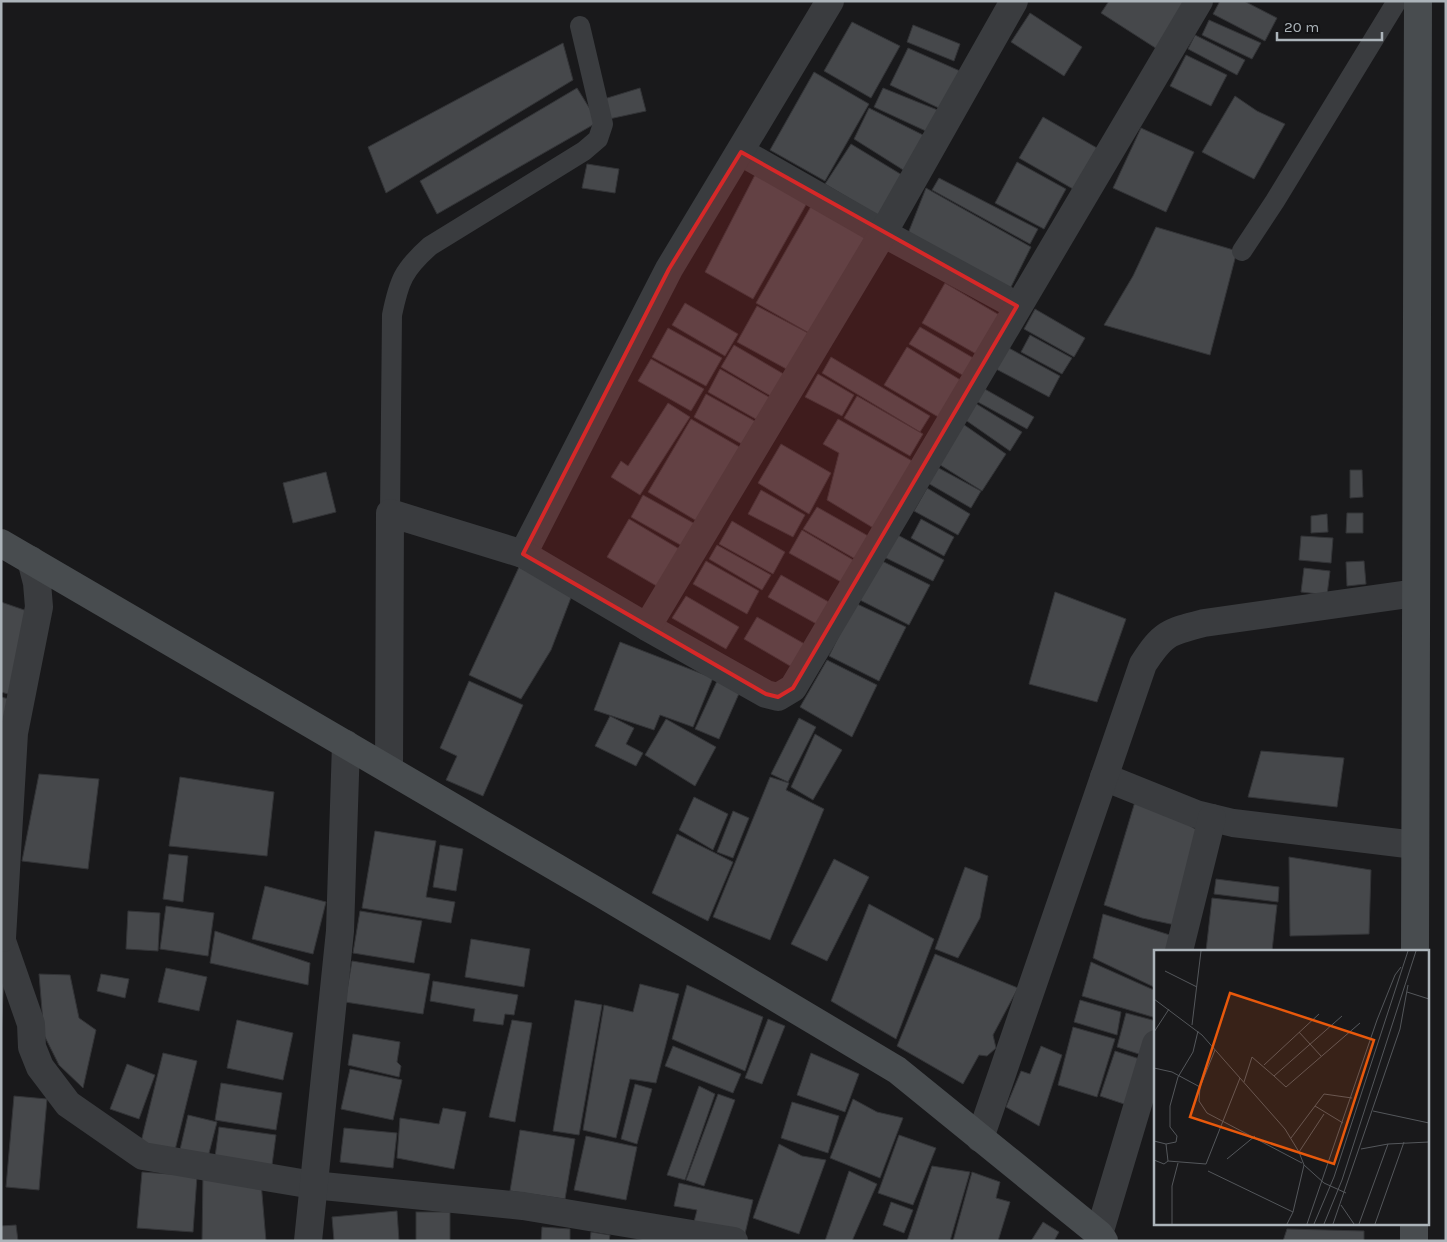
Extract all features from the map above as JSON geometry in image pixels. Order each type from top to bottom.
[{"type":"main road","points":[[1415,950],[1418,1]]},
{"type":"main road","points":[[1,543],[389,769],[897,1070],[1101,1238]]},
{"type":"main road","points":[[1414,1224],[1414,1241]]},
{"type":"street","points":[[523,554],[670,269],[830,1]]},
{"type":"street","points":[[647,627],[883,234],[1014,1]]},
{"type":"street","points":[[389,769],[390,513],[523,554],[766,694],[778,697],[793,688],[1199,1]]},
{"type":"street","points":[[740,152],[883,234],[1018,306]]},
{"type":"street","points":[[31,560],[37,583],[39,607],[14,733],[2,938],[31,1024],[32,1047],[40,1067],[68,1104],[143,1156],[313,1184],[523,1206],[647,1234],[734,1241]]},
{"type":"street","points":[[980,1138],[1143,664],[1158,641],[1177,630],[1204,623],[1416,593]]},
{"type":"street","points":[[308,1241],[340,931],[346,744]]},
{"type":"street","points":[[1104,777],[1196,814],[1233,823],[1415,845]]},
{"type":"street","points":[[1179,950],[1212,818]]},
{"type":"street","points":[[1101,1238],[1154,1051]]},
{"type":"lane","points":[[1242,250],[1275,201],[1397,1]]},
{"type":"lane","points":[[390,513],[392,315],[398,284],[412,262],[430,246],[584,152],[598,139],[603,124],[580,26]]},
{"type":"highlighted area","points":[[741,152],[1017,306],[793,688],[778,697],[766,694],[523,554],[669,269]]},
{"type":"building","points":[[1109,1],[1187,1],[1157,49],[1101,13]]},
{"type":"building","points":[[1220,1],[1244,1],[1277,18],[1265,41],[1213,14]]},
{"type":"building","points":[[1030,13],[1082,47],[1064,76],[1011,42]]},
{"type":"building","points":[[1209,20],[1261,43],[1252,59],[1202,35]]},
{"type":"building","points":[[852,22],[900,46],[871,98],[824,71]]},
{"type":"building","points":[[913,25],[960,44],[954,61],[907,42]]},
{"type":"building","points":[[1195,35],[1245,60],[1237,75],[1188,49]]},
{"type":"building","points":[[563,43],[573,80],[386,193],[368,147]]},
{"type":"building","points":[[908,48],[960,71],[943,110],[890,85]]},
{"type":"building","points":[[1186,55],[1227,75],[1211,106],[1170,86]]},
{"type":"building","points":[[814,72],[869,104],[825,181],[770,150]]},
{"type":"building","points":[[577,88],[598,122],[437,214],[420,181]]},
{"type":"building","points":[[640,88],[646,111],[609,119],[604,99]]},
{"type":"building","points":[[883,88],[940,111],[930,133],[874,107]]},
{"type":"building","points":[[1235,96],[1257,111],[1285,124],[1254,179],[1202,152]]},
{"type":"building","points":[[869,108],[927,137],[908,173],[854,139]]},
{"type":"building","points":[[1043,117],[1097,148],[1073,189],[1019,158]]},
{"type":"building","points":[[1141,128],[1194,152],[1166,212],[1113,188]]},
{"type":"building","points":[[851,144],[907,178],[882,218],[825,184]]},
{"type":"building","points":[[1017,162],[1066,189],[1044,229],[995,203]]},
{"type":"building","points":[[587,164],[619,169],[615,193],[582,188]]},
{"type":"building","points":[[758,169],[811,196],[753,299],[705,272]]},
{"type":"building","points":[[939,178],[1038,229],[1030,244],[932,190]]},
{"type":"building","points":[[926,188],[1031,247],[1009,291],[907,236]]},
{"type":"building","points":[[814,201],[869,235],[809,333],[756,303]]},
{"type":"building","points":[[1156,227],[1237,251],[1210,355],[1104,325],[1133,276]]},
{"type":"building","points":[[945,283],[1001,316],[978,355],[922,323]]},
{"type":"building","points":[[685,303],[738,334],[725,356],[672,325]]},
{"type":"building","points":[[757,306],[810,334],[790,371],[737,342]]},
{"type":"building","points":[[1035,309],[1085,338],[1074,357],[1024,329]]},
{"type":"building","points":[[920,327],[975,359],[964,376],[909,344]]},
{"type":"building","points":[[668,328],[722,358],[706,386],[652,357]]},
{"type":"building","points":[[1030,335],[1072,358],[1062,374],[1021,352]]},
{"type":"building","points":[[734,345],[787,376],[774,398],[721,367]]},
{"type":"building","points":[[907,347],[962,381],[940,418],[884,385]]},
{"type":"building","points":[[1007,347],[1060,376],[1049,397],[996,369]]},
{"type":"building","points":[[831,357],[930,416],[920,432],[822,373]]},
{"type":"building","points":[[651,359],[704,389],[691,411],[638,381]]},
{"type":"building","points":[[720,369],[774,400],[761,422],[708,392]]},
{"type":"building","points":[[818,374],[854,395],[842,416],[805,397]]},
{"type":"building","points":[[983,388],[1034,417],[1027,429],[976,401]]},
{"type":"building","points":[[706,394],[760,424],[747,447],[694,417]]},
{"type":"building","points":[[857,396],[923,434],[910,456],[844,418]]},
{"type":"building","points":[[668,403],[690,417],[640,495],[611,477],[621,461],[628,466]]},
{"type":"building","points":[[975,403],[1022,432],[1010,451],[964,419]]},
{"type":"building","points":[[691,419],[743,449],[700,523],[648,492]]},
{"type":"building","points":[[838,419],[914,462],[875,529],[827,500],[839,453],[823,444]]},
{"type":"building","points":[[963,424],[1006,454],[982,491],[937,463]]},
{"type":"building","points":[[781,444],[831,473],[809,514],[758,483]]},
{"type":"building","points":[[935,466],[981,491],[971,508],[926,482]]},
{"type":"building","points":[[1350,470],[1362,470],[1363,497],[1350,498]]},
{"type":"building","points":[[326,472],[336,512],[293,523],[283,483]]},
{"type":"building","points":[[927,488],[970,514],[958,535],[914,511]]},
{"type":"building","points":[[761,490],[805,515],[793,537],[748,514]]},
{"type":"building","points":[[643,495],[697,525],[684,547],[631,517]]},
{"type":"building","points":[[817,507],[870,537],[857,560],[803,529]]},
{"type":"building","points":[[1347,513],[1363,513],[1363,533],[1346,533]]},
{"type":"building","points":[[1327,514],[1328,532],[1311,533],[1311,516]]},
{"type":"building","points":[[629,519],[681,550],[660,588],[607,557]]},
{"type":"building","points":[[921,519],[954,537],[944,556],[911,538]]},
{"type":"building","points":[[732,521],[785,552],[773,574],[719,544]]},
{"type":"building","points":[[802,530],[855,561],[843,583],[789,553]]},
{"type":"building","points":[[894,533],[944,560],[933,581],[882,556]]},
{"type":"building","points":[[1301,536],[1333,538],[1331,563],[1299,560]]},
{"type":"building","points":[[717,545],[771,575],[762,590],[709,559]]},
{"type":"building","points":[[878,559],[930,585],[909,625],[858,599]]},
{"type":"building","points":[[706,561],[759,591],[747,614],[693,584]]},
{"type":"building","points":[[1364,561],[1366,584],[1347,586],[1346,562]]},
{"type":"building","points":[[519,567],[572,595],[551,650],[521,699],[469,675]]},
{"type":"building","points":[[1304,568],[1330,571],[1327,595],[1301,592]]},
{"type":"building","points":[[781,575],[834,605],[822,627],[768,597]]},
{"type":"building","points":[[1055,592],[1126,619],[1097,702],[1029,684]]},
{"type":"building","points":[[686,596],[739,627],[726,649],[672,618]]},
{"type":"building","points":[[1,602],[33,613],[15,696],[1,692]]},
{"type":"building","points":[[855,603],[906,627],[879,681],[829,656]]},
{"type":"building","points":[[757,617],[810,647],[797,670],[744,639]]},
{"type":"building","points":[[620,642],[713,678],[693,727],[660,715],[654,730],[594,710]]},
{"type":"building","points":[[827,660],[877,685],[852,737],[800,707]]},
{"type":"building","points":[[718,679],[741,689],[719,739],[695,729]]},
{"type":"building","points":[[469,681],[523,705],[483,796],[446,780],[457,756],[440,748]]},
{"type":"building","points":[[1,697],[13,700],[1,732]]},
{"type":"building","points":[[610,716],[634,728],[626,744],[643,753],[636,766],[595,746]]},
{"type":"building","points":[[799,718],[816,727],[788,782],[771,774]]},
{"type":"building","points":[[666,719],[716,747],[695,786],[645,755]]},
{"type":"building","points":[[815,734],[842,750],[813,800],[791,787]]},
{"type":"building","points":[[1261,751],[1344,758],[1337,807],[1248,797]]},
{"type":"building","points":[[39,774],[99,779],[88,869],[22,861]]},
{"type":"building","points":[[180,777],[274,792],[267,856],[169,846]]},
{"type":"building","points":[[770,777],[789,783],[786,790],[824,809],[770,940],[713,917]]},
{"type":"building","points":[[1137,795],[1204,834],[1180,926],[1142,918],[1104,905]]},
{"type":"building","points":[[694,797],[728,814],[713,850],[679,830]]},
{"type":"building","points":[[733,811],[749,818],[733,858],[717,852]]},
{"type":"building","points":[[375,831],[436,841],[426,897],[455,902],[451,923],[362,908]]},
{"type":"building","points":[[677,834],[733,862],[708,921],[652,893]]},
{"type":"building","points":[[440,845],[463,849],[456,891],[433,887]]},
{"type":"building","points":[[169,854],[188,856],[183,902],[163,899]]},
{"type":"building","points":[[1289,857],[1371,870],[1369,934],[1290,936]]},
{"type":"building","points":[[834,859],[869,877],[827,961],[791,944]]},
{"type":"building","points":[[965,867],[988,876],[980,918],[958,958],[935,949]]},
{"type":"building","points":[[1216,879],[1279,887],[1278,902],[1214,894]]},
{"type":"building","points":[[265,886],[326,902],[313,954],[252,939]]},
{"type":"building","points":[[1212,898],[1277,905],[1272,950],[1206,950]]},
{"type":"building","points":[[869,904],[934,939],[896,1039],[831,1001]]},
{"type":"building","points":[[166,906],[214,913],[208,956],[160,949]]},
{"type":"building","points":[[128,911],[160,913],[158,951],[126,949]]},
{"type":"building","points":[[360,911],[422,921],[414,963],[353,953]]},
{"type":"building","points":[[1103,914],[1173,936],[1170,950],[1154,950],[1154,987],[1093,958]]},
{"type":"building","points":[[215,931],[310,963],[308,985],[210,963]]},
{"type":"building","points":[[471,939],[530,949],[524,987],[465,977]]},
{"type":"building","points":[[935,954],[1018,988],[993,1035],[996,1048],[987,1056],[979,1055],[963,1084],[897,1046]]},
{"type":"building","points":[[352,961],[430,974],[423,1014],[345,1002]]},
{"type":"building","points":[[1091,962],[1154,990],[1154,1017],[1082,996]]},
{"type":"building","points":[[166,968],[207,977],[199,1011],[158,1002]]},
{"type":"building","points":[[1,974],[4,974],[1,1039]]},
{"type":"building","points":[[39,974],[70,975],[79,1018],[96,1030],[83,1088],[59,1065],[44,1035]]},
{"type":"building","points":[[101,974],[129,979],[125,998],[97,991]]},
{"type":"building","points":[[433,981],[518,995],[514,1015],[505,1014],[503,1025],[473,1021],[475,1009],[430,1001]]},
{"type":"building","points":[[640,984],[679,994],[656,1083],[630,1079],[616,1138],[583,1130],[604,1005],[633,1012]]},
{"type":"building","points":[[687,985],[763,1017],[745,1071],[672,1039]]},
{"type":"building","points":[[575,1000],[602,1005],[579,1135],[553,1131]]},
{"type":"building","points":[[1080,1000],[1121,1012],[1117,1035],[1074,1022]]},
{"type":"building","points":[[1126,1013],[1154,1020],[1154,1038],[1148,1057],[1117,1047]]},
{"type":"building","points":[[768,1019],[785,1026],[762,1084],[745,1078]]},
{"type":"building","points":[[237,1020],[293,1033],[283,1080],[227,1068]]},
{"type":"building","points":[[512,1020],[532,1023],[515,1122],[489,1117]]},
{"type":"building","points":[[1073,1027],[1115,1039],[1097,1097],[1058,1085]]},
{"type":"building","points":[[353,1034],[400,1042],[397,1062],[401,1066],[399,1077],[348,1065]]},
{"type":"building","points":[[673,1046],[741,1074],[733,1093],[665,1066]]},
{"type":"building","points":[[1041,1046],[1062,1055],[1039,1126],[1006,1107],[1021,1071],[1030,1074]]},
{"type":"building","points":[[1115,1051],[1146,1061],[1130,1106],[1100,1096]]},
{"type":"building","points":[[163,1053],[197,1061],[174,1154],[140,1146]]},
{"type":"building","points":[[811,1053],[859,1074],[845,1112],[797,1095]]},
{"type":"building","points":[[127,1064],[155,1075],[139,1119],[110,1109]]},
{"type":"building","points":[[350,1069],[402,1080],[393,1120],[341,1109]]},
{"type":"building","points":[[221,1083],[282,1093],[276,1130],[215,1120]]},
{"type":"building","points":[[635,1084],[652,1089],[637,1144],[621,1139]]},
{"type":"building","points":[[699,1086],[715,1094],[685,1180],[667,1175]]},
{"type":"building","points":[[718,1094],[735,1100],[704,1186],[686,1180]]},
{"type":"building","points":[[14,1096],[47,1099],[39,1190],[6,1187]]},
{"type":"building","points":[[853,1099],[877,1112],[903,1118],[880,1178],[830,1158]]},
{"type":"building","points":[[792,1102],[839,1116],[828,1153],[781,1138]]},
{"type":"building","points":[[443,1108],[466,1112],[454,1169],[397,1158],[400,1118],[439,1124]]},
{"type":"building","points":[[188,1115],[217,1122],[207,1161],[179,1154]]},
{"type":"building","points":[[219,1127],[276,1135],[272,1165],[215,1157]]},
{"type":"building","points":[[344,1128],[397,1133],[393,1168],[340,1162]]},
{"type":"building","points":[[520,1130],[575,1139],[565,1199],[510,1191]]},
{"type":"building","points":[[899,1135],[936,1148],[913,1205],[878,1193]]},
{"type":"building","points":[[586,1136],[637,1147],[626,1200],[574,1190]]},
{"type":"building","points":[[779,1144],[802,1156],[826,1160],[799,1234],[753,1218]]},
{"type":"building","points":[[932,1166],[970,1172],[950,1241],[907,1241]]},
{"type":"building","points":[[849,1171],[877,1184],[852,1241],[825,1241]]},
{"type":"building","points":[[142,1172],[197,1176],[193,1232],[137,1228]]},
{"type":"building","points":[[972,1172],[1000,1182],[996,1198],[1010,1202],[998,1241],[953,1241]]},
{"type":"building","points":[[203,1174],[261,1182],[266,1241],[202,1241]]},
{"type":"building","points":[[679,1183],[753,1200],[744,1238],[693,1226],[697,1210],[674,1206]]},
{"type":"building","points":[[891,1202],[913,1210],[904,1233],[883,1225]]},
{"type":"building","points":[[397,1211],[399,1241],[334,1241],[332,1217]]},
{"type":"building","points":[[416,1212],[450,1212],[450,1241],[416,1241]]},
{"type":"building","points":[[1043,1222],[1059,1232],[1054,1241],[1031,1241]]},
{"type":"building","points":[[16,1225],[18,1241],[1,1241],[1,1226]]},
{"type":"building","points":[[542,1227],[570,1229],[570,1241],[541,1241]]},
{"type":"building","points":[[1287,1229],[1364,1231],[1364,1241],[1283,1241]]},
{"type":"building","points":[[591,1232],[610,1235],[609,1241],[590,1241]]}]
